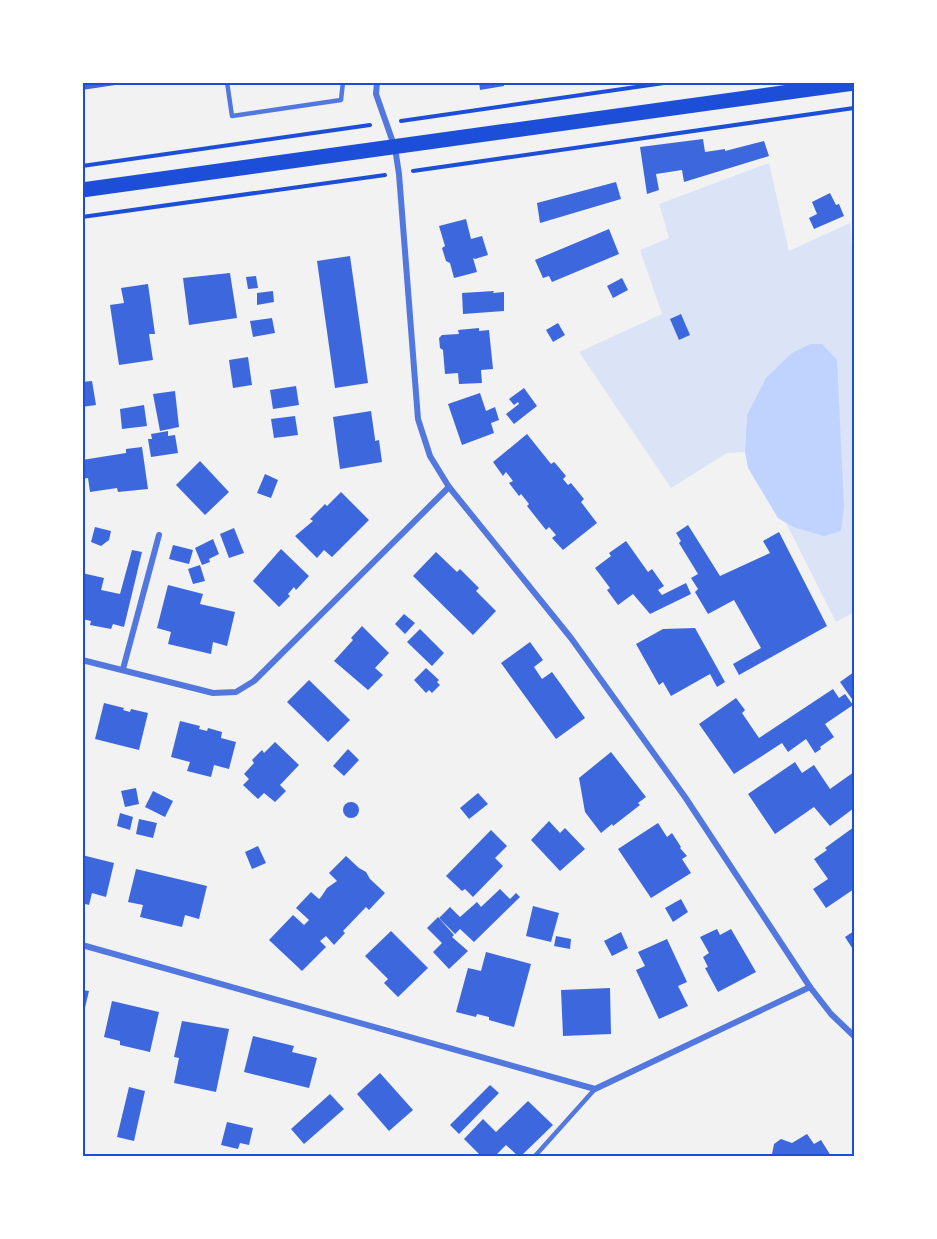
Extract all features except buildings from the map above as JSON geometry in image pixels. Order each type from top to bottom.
[{"type":"main road","points":[[82,190],[855,83]]},
{"type":"street","points":[[377,82],[376,94],[395,148],[399,174],[418,419],[430,456],[449,487],[578,647],[686,797],[810,987],[831,1014],[855,1036]]},
{"type":"street","points":[[82,660],[213,693],[236,692],[254,681],[449,487]]},
{"type":"street","points":[[123,669],[159,535]]},
{"type":"street","points":[[82,945],[595,1089],[810,987]]},
{"type":"lane","points":[[227,82],[232,116],[341,100],[343,82]]},
{"type":"lane","points":[[535,1156],[595,1089]]},
{"type":"path","points":[[82,217],[855,108]]},
{"type":"shaded area","points":[[769,163],[789,251],[850,223],[854,277],[854,612],[836,622],[786,523],[793,527],[747,415],[745,452],[727,453],[671,488],[579,352],[662,314],[640,250],[669,238],[659,204]]},
{"type":"water","points":[[810,344],[822,344],[837,360],[844,507],[841,531],[824,536],[793,527],[778,518],[748,468],[745,452],[747,415],[766,378],[792,353]]}]
